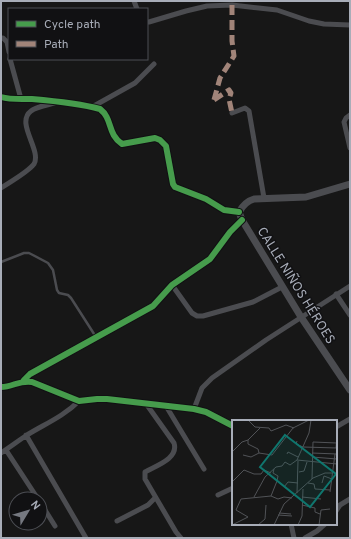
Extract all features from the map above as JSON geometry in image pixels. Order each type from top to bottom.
[{"type":"street","points":[[148,22],[207,6],[232,6],[277,10],[309,21],[350,26]]},
{"type":"street","points":[[1,38],[7,42],[8,47]]},
{"type":"street","points":[[10,60],[21,99]]},
{"type":"street","points":[[92,107],[135,83],[154,64]]},
{"type":"street","points":[[1,97],[9,99],[61,101],[100,109],[103,111],[114,138],[122,144],[155,138],[163,142],[166,146],[173,184],[175,187],[206,199],[224,210],[239,212],[243,205],[248,201],[264,198],[306,197],[350,184]]},
{"type":"street","points":[[1,188],[34,163],[35,155],[26,122],[27,115],[32,110],[61,101]]},
{"type":"street","points":[[232,113],[248,108],[251,115],[264,198]]},
{"type":"street","points":[[350,116],[344,122],[350,148]]},
{"type":"street","name":"CALLE NIÑOS HÉROES","points":[[239,212],[242,220],[282,287],[350,390]]},
{"type":"street","points":[[1,387],[24,380],[30,374],[153,306],[172,285],[210,259],[230,232],[242,220]]},
{"type":"street","points":[[172,285],[192,313],[197,316],[203,316],[253,302],[282,287]]},
{"type":"street","points":[[194,409],[202,388],[212,378],[301,316],[350,286]]},
{"type":"street","points":[[336,294],[350,315]]},
{"type":"street","points":[[24,380],[79,400],[97,398],[147,405],[194,409],[206,412],[232,425]]},
{"type":"street","points":[[32,491],[3,452],[26,435],[58,418],[79,400]]},
{"type":"street","points":[[147,405],[174,443],[175,447],[174,451],[165,462],[145,472],[144,479],[176,532],[182,538]]},
{"type":"street","points":[[166,406],[204,469]]},
{"type":"street","points":[[337,426],[350,419]]},
{"type":"street","points":[[26,435],[86,538]]},
{"type":"street","points":[[218,495],[232,488]]},
{"type":"street","points":[[117,520],[148,506],[155,498]]},
{"type":"street","points":[[337,510],[340,505],[350,499]]},
{"type":"street","points":[[48,515],[55,526]]},
{"type":"street","points":[[291,525],[294,538]]},
{"type":"street","points":[[305,538],[324,525]]},
{"type":"lane","points":[[1,262],[24,253],[29,253],[48,262],[53,270],[57,290],[59,293],[68,295],[72,298],[97,337]]},
{"type":"marked path","points":[[214,100],[220,78],[234,56],[232,41],[232,5]]},
{"type":"marked path","points":[[214,100],[229,90],[231,93],[229,99],[232,113]]},
{"type":"cycle path","points":[[1,97],[58,101],[100,109],[107,117],[114,136],[122,144],[155,138],[160,140],[166,146],[173,184],[175,187],[206,199],[224,210],[239,212]]},
{"type":"cycle path","points":[[24,380],[30,374],[153,306],[172,285],[210,259],[230,232],[242,220]]},
{"type":"cycle path","points":[[1,387],[23,382],[32,382],[79,401],[107,399],[194,409],[206,412],[232,425]]}]
